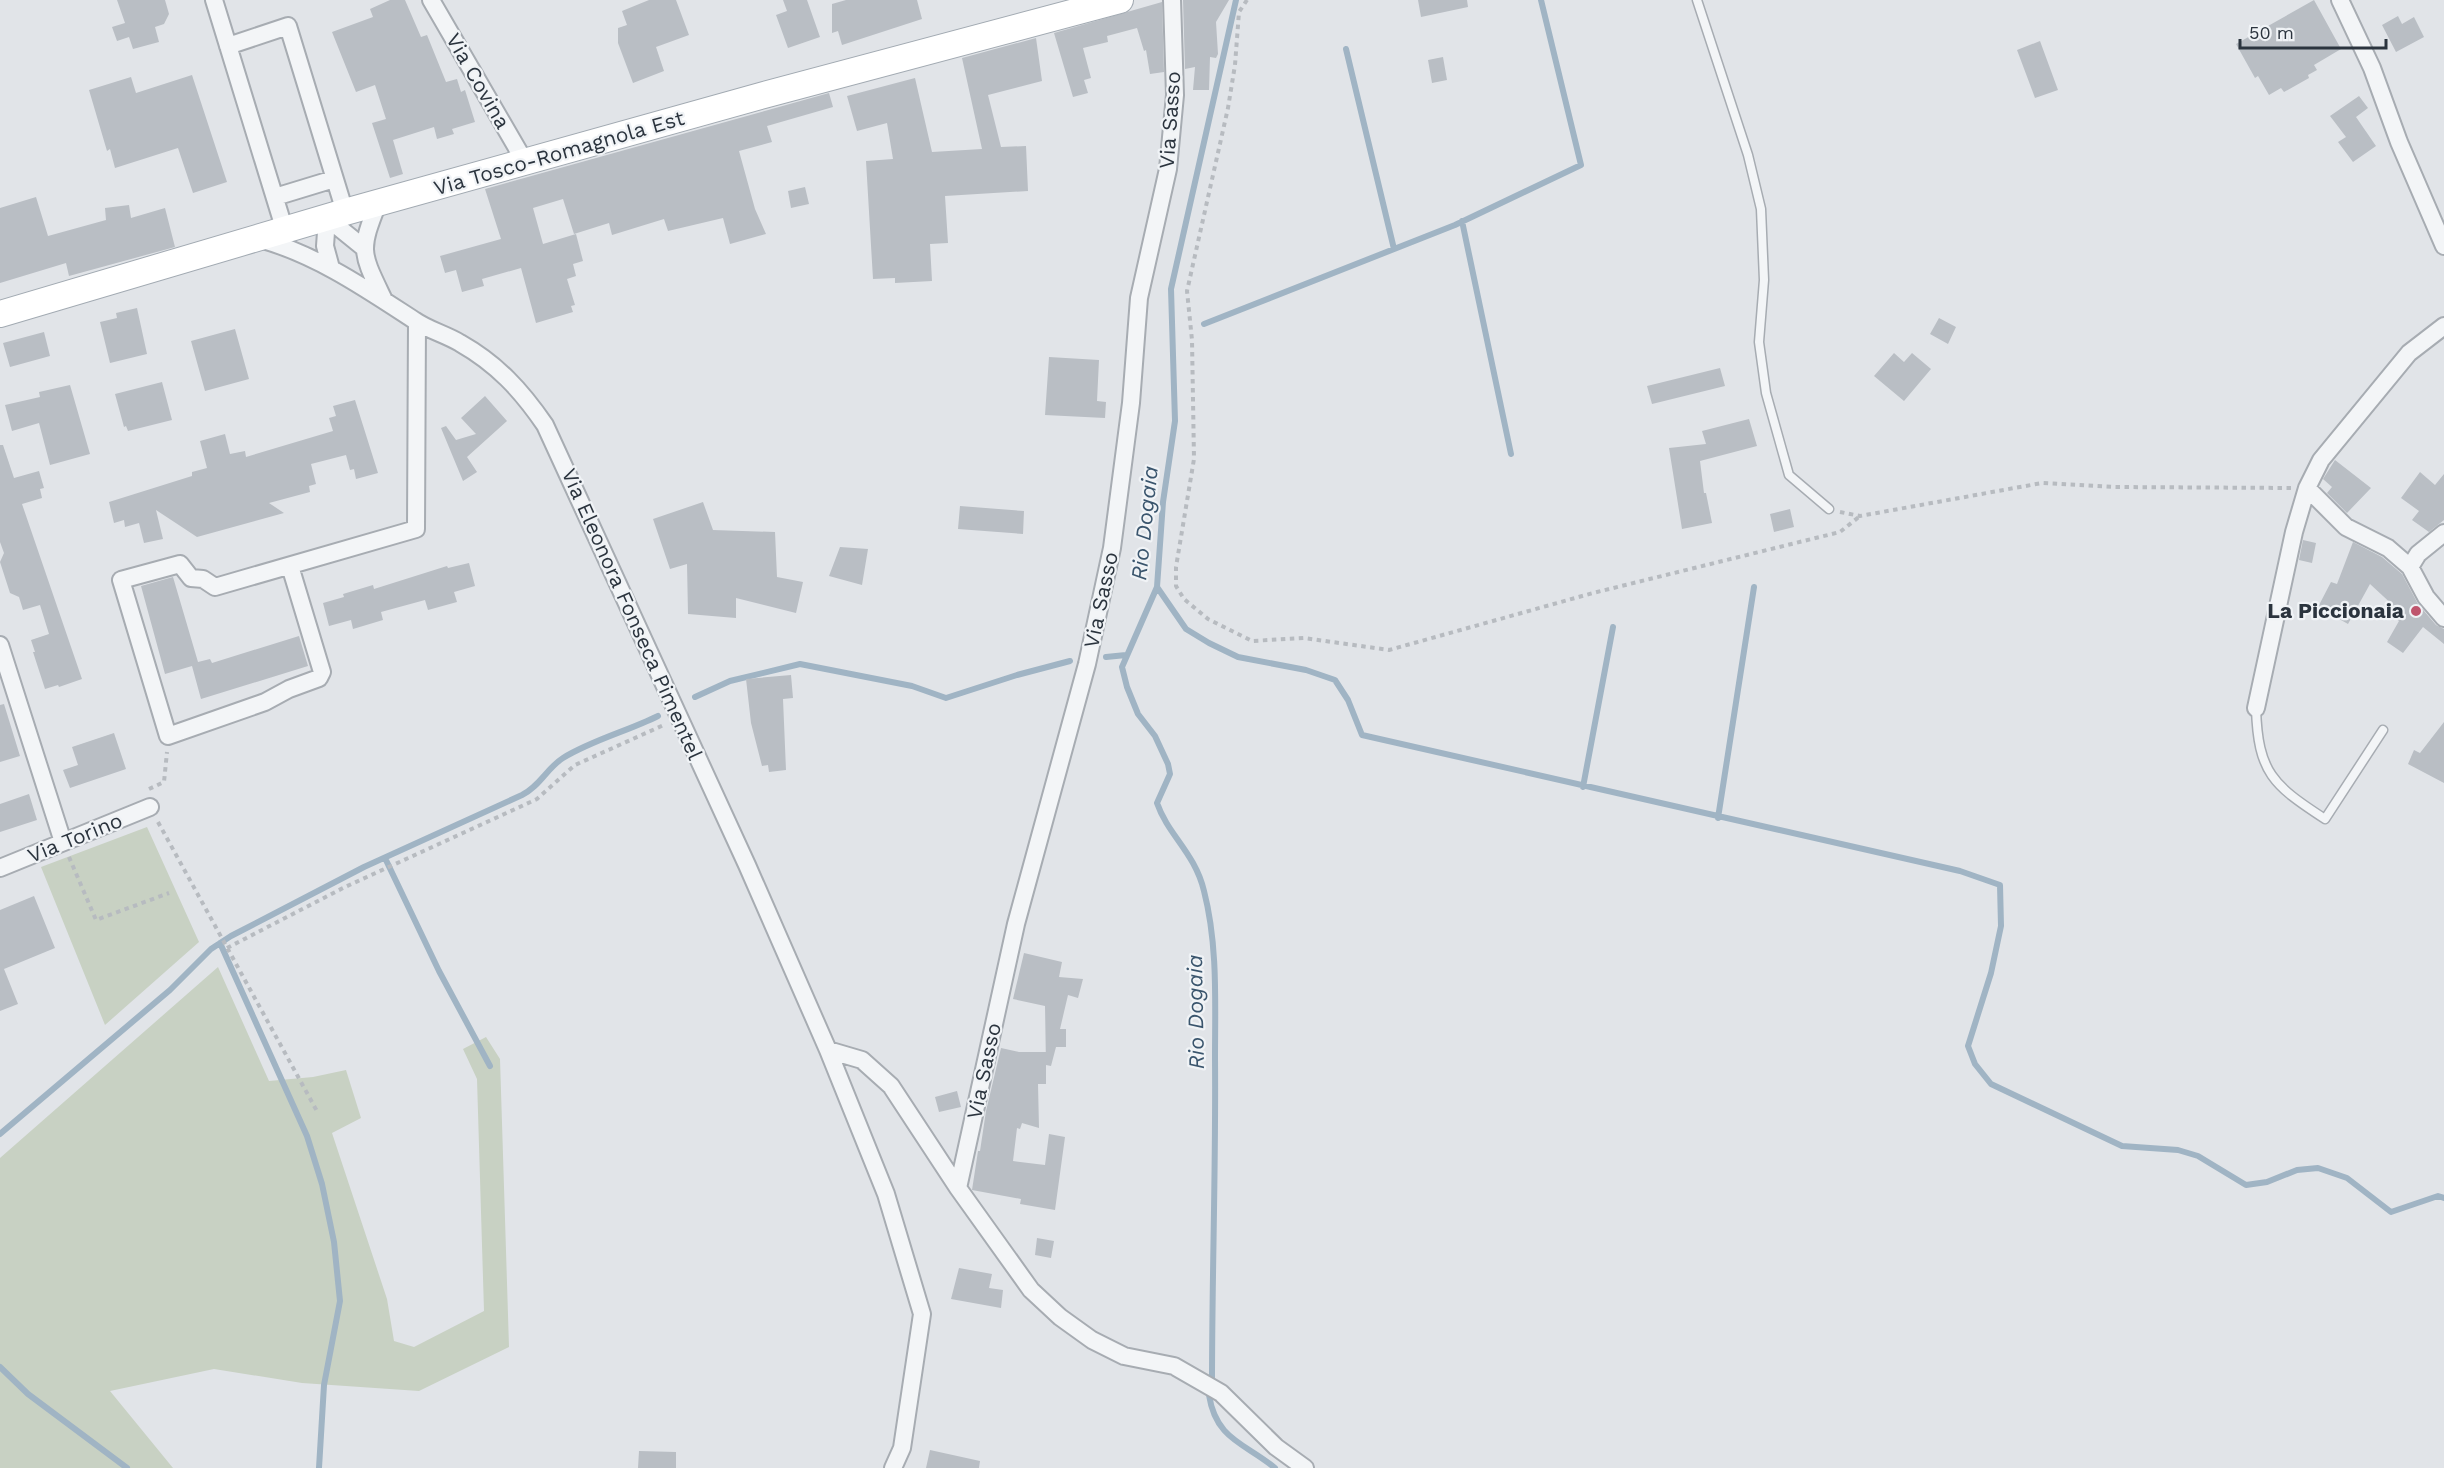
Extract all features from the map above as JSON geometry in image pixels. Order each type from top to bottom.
[{"type":"main road","name":"Via Tosco-Romagnola Est","points":[[0,314],[378,203],[1120,0]]},
{"type":"street","points":[[213,0],[285,231]]},
{"type":"street","name":"Via Covina","points":[[431,0],[525,162]]},
{"type":"street","name":"Via Sasso","points":[[958,1188],[1016,924],[1087,664],[1112,548],[1131,403],[1139,298],[1168,169],[1175,95],[1172,0]]},
{"type":"street","points":[[2340,0],[2372,68],[2403,152],[2444,246]]},
{"type":"street","points":[[228,46],[288,26],[334,179],[336,215],[325,246],[331,268]]},
{"type":"street","points":[[275,197],[334,179]]},
{"type":"street","points":[[378,203],[364,239],[364,248],[366,263],[384,299]]},
{"type":"street","points":[[336,215],[364,248]]},
{"type":"street","name":"Via Eleonora Fonseca Pimentel","points":[[260,239],[294,248],[331,268],[384,299],[417,322],[460,343],[521,389],[545,425],[828,1050]]},
{"type":"street","points":[[290,566],[322,672],[319,678],[289,689],[265,702],[168,736],[121,580],[180,564],[191,578],[203,579],[215,587],[416,529],[417,322]]},
{"type":"street","points":[[2256,708],[2294,532],[2307,488],[2321,460],[2409,353],[2444,326]]},
{"type":"street","points":[[2307,488],[2346,527],[2388,549],[2410,567],[2426,597],[2444,618]]},
{"type":"street","points":[[2410,567],[2418,554],[2444,533]]},
{"type":"street","points":[[0,645],[63,842]]},
{"type":"street","name":"Via Torino","points":[[0,868],[150,807]]},
{"type":"street","points":[[828,1050],[862,1060],[891,1086],[958,1188],[1031,1290],[1060,1317],[1092,1340],[1125,1356],[1174,1366],[1221,1393],[1276,1447],[1305,1468]]},
{"type":"street","points":[[828,1050],[886,1194],[922,1314],[902,1448],[893,1468]]},
{"type":"lane","points":[[1697,0],[1748,155],[1761,209],[1764,280],[1759,342],[1766,393],[1789,475],[1829,509]]},
{"type":"lane","points":[[2256,708],[2257,738],[2268,773],[2286,794],[2325,819],[2383,730]]},
{"type":"path","points":[[1247,0],[1239,12],[1235,65],[1228,108],[1187,291],[1192,340],[1194,459],[1181,531],[1176,586],[1184,599],[1208,619],[1252,640],[1304,638],[1389,650],[1626,584],[1840,532],[1860,516]]},
{"type":"path","points":[[1829,509],[1860,516],[2042,483],[2115,487],[2307,488]]},
{"type":"path","points":[[227,948],[345,887],[537,799],[575,765],[678,718]]},
{"type":"path","points":[[168,736],[164,782],[144,791],[150,807],[318,1113]]},
{"type":"path","points":[[63,842],[96,920],[169,892]]},
{"type":"green space","points":[[147,827],[199,942],[105,1025],[41,867]]},
{"type":"green space","points":[[218,967],[269,1081],[313,1077],[346,1070],[361,1118],[332,1133],[387,1299],[394,1341],[414,1347],[484,1311],[477,1079],[463,1049],[486,1037],[500,1059],[509,1347],[419,1391],[302,1383],[214,1369],[110,1391],[173,1468],[0,1468],[0,1158]]},
{"type":"building","points":[[117,0],[165,0],[169,14],[164,24],[155,27],[159,42],[133,49],[129,37],[117,41],[112,27],[125,23]]},
{"type":"building","points":[[390,0],[405,0],[421,37],[427,35],[446,82],[457,79],[461,92],[465,90],[475,122],[452,129],[454,134],[437,139],[434,127],[393,140],[403,174],[390,178],[372,123],[386,119],[375,85],[356,92],[332,32],[373,17],[370,9]]},
{"type":"building","points":[[649,0],[676,0],[689,35],[656,47],[664,71],[633,83],[618,43],[618,28],[627,25],[622,11]]},
{"type":"building","points":[[783,0],[807,0],[820,37],[788,48],[776,15],[787,11]]},
{"type":"building","points":[[846,0],[917,0],[922,19],[842,45],[838,31],[832,33],[832,4]]},
{"type":"building","points":[[1183,0],[1229,0],[1216,22],[1218,54],[1216,58],[1210,57],[1209,90],[1193,90],[1195,67],[1185,69]]},
{"type":"building","points":[[1418,0],[1467,0],[1468,7],[1421,17]]},
{"type":"building","points":[[2314,0],[2341,49],[2314,65],[2317,70],[2308,75],[2309,78],[2284,92],[2281,88],[2269,95],[2258,76],[2255,78],[2236,44]]},
{"type":"building","points":[[1162,2],[1164,72],[1150,74],[1146,50],[1144,51],[1137,28],[1107,36],[1108,42],[1083,48],[1091,78],[1084,80],[1088,93],[1073,97],[1054,33]]},
{"type":"building","points":[[2398,16],[2402,24],[2414,17],[2424,37],[2396,52],[2382,25]]},
{"type":"building","points":[[1036,38],[1042,81],[988,95],[1001,147],[1026,146],[1028,191],[945,196],[948,243],[930,244],[932,281],[895,283],[895,278],[873,279],[866,161],[893,159],[887,123],[857,131],[847,96],[915,78],[932,152],[982,149],[962,58]]},
{"type":"building","points":[[2040,41],[2058,90],[2035,98],[2017,50]]},
{"type":"building","points":[[1443,57],[1447,80],[1432,83],[1428,60]]},
{"type":"building","points":[[192,75],[227,182],[193,193],[178,148],[115,168],[110,149],[107,151],[89,90],[131,77],[136,93]]},
{"type":"building","points":[[829,93],[833,107],[767,126],[772,142],[739,151],[755,209],[766,234],[730,244],[723,218],[668,231],[664,219],[612,235],[609,223],[574,234],[563,199],[533,208],[543,244],[576,234],[583,261],[573,264],[576,276],[567,279],[575,305],[571,306],[573,312],[536,323],[521,268],[482,279],[484,286],[462,292],[456,270],[445,273],[440,256],[501,239],[485,189]]},
{"type":"building","points":[[2359,96],[2368,108],[2356,117],[2376,146],[2353,162],[2338,142],[2346,137],[2330,116]]},
{"type":"building","points":[[805,187],[809,204],[791,208],[788,191]]},
{"type":"building","points":[[36,197],[48,236],[106,220],[105,208],[129,205],[131,218],[165,208],[175,247],[69,276],[66,263],[0,283],[0,208]]},
{"type":"building","points":[[137,308],[147,354],[110,363],[100,322],[117,318],[116,313]]},
{"type":"building","points":[[1939,318],[1956,327],[1948,344],[1930,334]]},
{"type":"building","points":[[235,329],[249,379],[205,391],[191,341]]},
{"type":"building","points":[[44,332],[50,356],[10,367],[3,343]]},
{"type":"building","points":[[1894,353],[1904,362],[1912,353],[1931,369],[1904,401],[1874,376]]},
{"type":"building","points":[[1049,357],[1099,360],[1097,401],[1106,402],[1105,418],[1045,415]]},
{"type":"building","points":[[1720,368],[1725,386],[1652,404],[1647,386]]},
{"type":"building","points":[[162,382],[172,420],[128,431],[126,426],[124,427],[115,394]]},
{"type":"building","points":[[70,385],[90,454],[50,465],[39,423],[12,431],[5,405],[40,397],[39,392]]},
{"type":"building","points":[[485,396],[507,421],[467,457],[477,472],[463,481],[441,428],[446,426],[456,440],[476,434],[461,418]]},
{"type":"building","points":[[355,400],[378,473],[356,479],[354,469],[350,470],[346,455],[311,464],[316,484],[309,486],[310,492],[269,503],[284,513],[197,537],[156,510],[163,539],[144,543],[139,523],[125,527],[124,520],[114,523],[109,502],[192,476],[192,472],[207,468],[200,441],[225,434],[230,454],[245,451],[246,457],[333,431],[329,418],[336,416],[333,406]]},
{"type":"building","points":[[1749,419],[1757,446],[1700,461],[1704,493],[1706,493],[1712,523],[1682,529],[1669,448],[1706,444],[1702,431]]},
{"type":"building","points":[[0,445],[3,445],[14,478],[39,471],[44,488],[40,489],[42,498],[22,504],[82,679],[59,687],[58,685],[45,689],[33,652],[35,652],[31,640],[49,634],[40,605],[23,610],[19,597],[10,593],[0,562],[4,553],[0,542]]},
{"type":"building","points":[[2335,460],[2371,488],[2347,513],[2327,493],[2332,487],[2323,479]]},
{"type":"building","points":[[2420,472],[2435,485],[2444,474],[2444,520],[2429,532],[2412,520],[2419,511],[2401,498]]},
{"type":"building","points":[[703,502],[713,530],[775,532],[777,577],[803,582],[796,613],[736,598],[736,618],[688,614],[687,564],[670,569],[653,519]]},
{"type":"building","points":[[960,506],[1024,511],[1023,534],[958,529]]},
{"type":"building","points":[[1790,509],[1794,527],[1774,532],[1770,514]]},
{"type":"building","points":[[2303,540],[2316,543],[2312,563],[2299,560]]},
{"type":"building","points":[[2353,542],[2382,557],[2402,574],[2418,604],[2436,625],[2444,629],[2444,644],[2423,627],[2403,653],[2387,642],[2399,621],[2392,614],[2396,608],[2370,584],[2348,624],[2318,607],[2331,582],[2337,584]]},
{"type":"building","points":[[840,547],[868,549],[862,585],[829,576]]},
{"type":"building","points":[[469,563],[475,586],[454,592],[457,602],[428,610],[425,600],[381,612],[383,620],[353,629],[351,620],[329,626],[323,603],[344,597],[343,594],[373,585],[374,589],[447,566],[448,568]]},
{"type":"building","points":[[173,577],[198,662],[210,659],[212,663],[299,636],[308,666],[201,699],[192,666],[165,674],[141,586]]},
{"type":"building","points":[[791,675],[793,698],[783,699],[786,770],[769,772],[768,765],[762,766],[751,723],[746,679]]},
{"type":"building","points":[[4,704],[20,756],[0,762],[0,705]]},
{"type":"building","points":[[2444,722],[2444,783],[2408,764],[2414,750],[2420,753]]},
{"type":"building","points":[[114,733],[126,769],[70,788],[63,770],[78,765],[72,747]]},
{"type":"building","points":[[29,794],[37,820],[0,832],[0,804]]},
{"type":"building","points":[[34,896],[55,948],[4,969],[18,1004],[0,1011],[0,910]]},
{"type":"building","points":[[1024,953],[1062,962],[1059,977],[1083,979],[1078,998],[1068,995],[1060,1029],[1066,1029],[1066,1047],[1056,1047],[1051,1066],[1046,1065],[1045,1006],[1013,999]]},
{"type":"building","points":[[1001,1048],[1019,1052],[1046,1052],[1046,1084],[1038,1084],[1039,1128],[1022,1123],[1020,1129],[1017,1128],[1013,1161],[1045,1165],[1049,1134],[1065,1137],[1055,1210],[1020,1204],[1021,1199],[972,1190],[986,1111]]},
{"type":"building","points":[[957,1091],[961,1107],[939,1112],[935,1097]]},
{"type":"building","points":[[1037,1238],[1054,1241],[1051,1258],[1035,1255]]},
{"type":"building","points":[[959,1268],[992,1274],[989,1288],[1003,1290],[1001,1308],[951,1299]]},
{"type":"building","points":[[930,1450],[980,1461],[979,1468],[926,1468]]},
{"type":"building","points":[[639,1451],[676,1452],[676,1468],[638,1468]]},
{"type":"waterway","name":"Rio Dogaia","points":[[1212,1382],[1215,1139],[1215,974],[1212,932],[1200,878],[1157,803],[1170,774],[1168,764],[1155,736],[1138,714],[1122,667],[1157,587],[1163,502],[1175,421],[1171,289],[1236,0]]},
{"type":"waterway","points":[[1204,324],[1455,225],[1581,165],[1541,0]]},
{"type":"waterway","points":[[1346,49],[1394,249]]},
{"type":"waterway","points":[[1462,221],[1511,454]]},
{"type":"waterway","points":[[1157,587],[1186,629],[1209,643],[1238,657],[1306,670],[1335,680],[1348,700],[1362,735],[1960,871],[2000,885],[2001,926],[1991,973],[1968,1046],[1975,1064],[1991,1084],[2122,1146],[2178,1150],[2198,1156],[2246,1185],[2267,1182],[2297,1170],[2318,1168],[2347,1178],[2391,1212],[2438,1196],[2444,1198]]},
{"type":"waterway","points":[[1718,818],[1754,587]]},
{"type":"waterway","points":[[1583,787],[1613,627]]},
{"type":"waterway","points":[[1106,657],[1126,655]]},
{"type":"waterway","points":[[695,697],[730,681],[800,664],[912,686],[946,698],[1070,661]]},
{"type":"waterway","points":[[0,1134],[170,990],[211,949],[231,936],[364,867],[522,795],[534,787],[563,758],[658,716]]},
{"type":"waterway","points":[[385,858],[439,971],[490,1066]]},
{"type":"waterway","points":[[220,943],[307,1136],[322,1184],[334,1242],[340,1301],[324,1385],[319,1468]]},
{"type":"waterway","points":[[0,1367],[28,1394],[127,1468]]},
{"type":"waterway","name":"Rio Dogaia","points":[[1209,1395],[1218,1422],[1225,1431],[1275,1468]]},
{"type":"place","name":"La Piccionaia","points":[[2416,611]]}]
